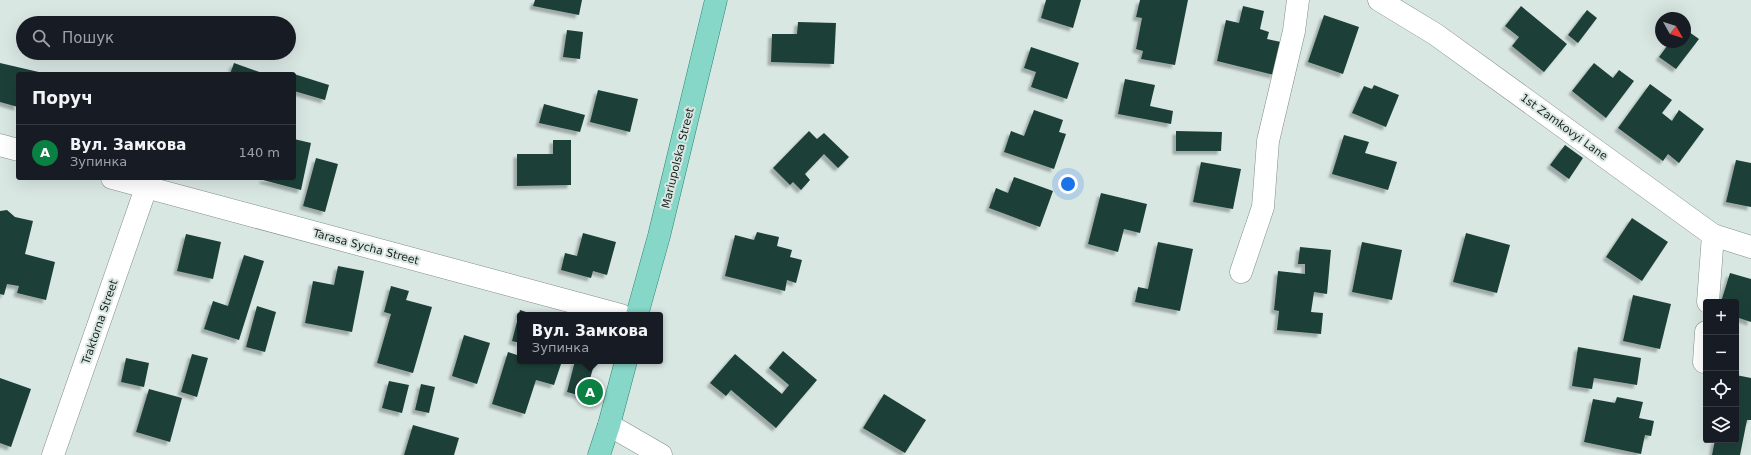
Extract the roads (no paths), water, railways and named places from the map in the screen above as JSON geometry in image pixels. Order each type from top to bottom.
[{"type":"main road","name":"Mariupolska Street","points":[[638,312],[659,236],[716,0]]},
{"type":"main road","points":[[598,455],[609,425],[625,364]]},
{"type":"street","points":[[1241,272],[1263,207],[1268,141],[1294,31],[1298,0]]},
{"type":"street","name":"1st Zamkovyi Lane","points":[[1379,0],[1435,34],[1713,235],[1751,247]]},
{"type":"street","points":[[0,145],[16,149]]},
{"type":"street","name":"Tarasa Sycha Street","points":[[119,180],[610,312]]},
{"type":"street","name":"Traktorna Street","points":[[53,455],[146,188]]},
{"type":"street","points":[[1708,299],[1713,235]]},
{"type":"street","points":[[609,425],[661,455]]},
{"type":"place","name":"Вул. Замкова","points":[[590,392]]}]
